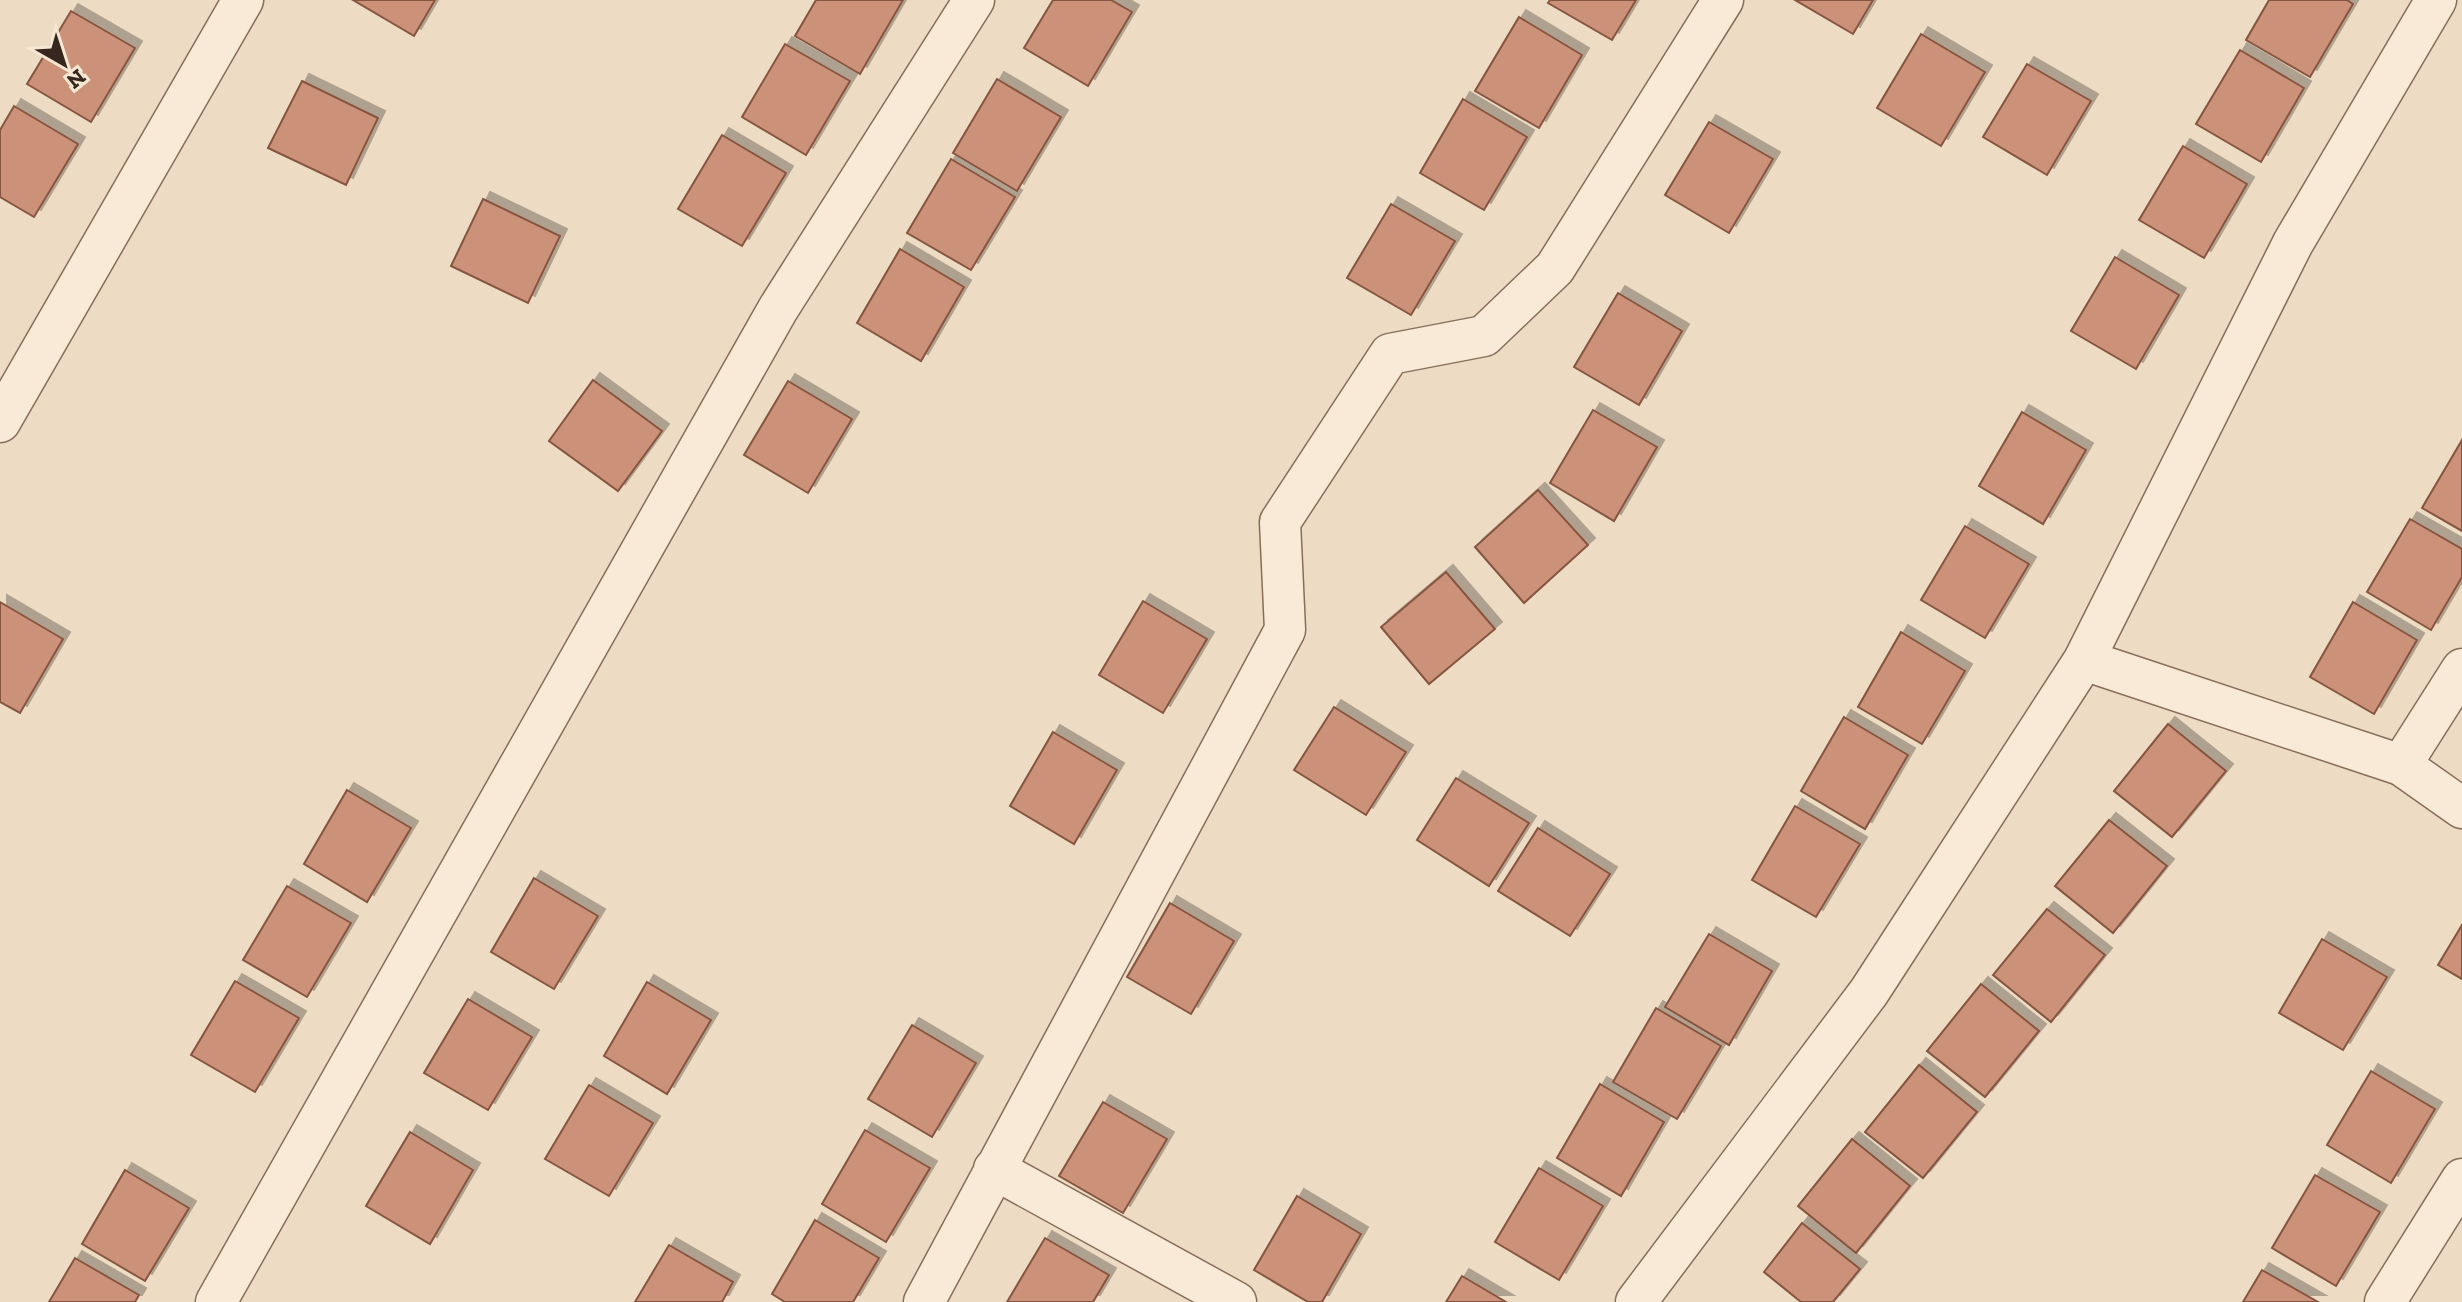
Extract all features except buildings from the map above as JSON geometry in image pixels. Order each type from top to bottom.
[{"type":"street","points":[[0,422],[243,0]]},
{"type":"street","points":[[216,1302],[778,309],[974,0]]},
{"type":"street","points":[[924,1302],[1285,630],[1280,522],[1390,354],[1484,336],[1555,268],[1723,0]]},
{"type":"street","points":[[1636,1302],[1869,992],[2084,660],[2293,243],[2436,0]]},
{"type":"street","points":[[2084,660],[2401,765],[2462,808]]},
{"type":"street","points":[[2401,765],[2462,669]]},
{"type":"street","points":[[994,1169],[1236,1302]]},
{"type":"street","points":[[2385,1302],[2462,1179]]}]
